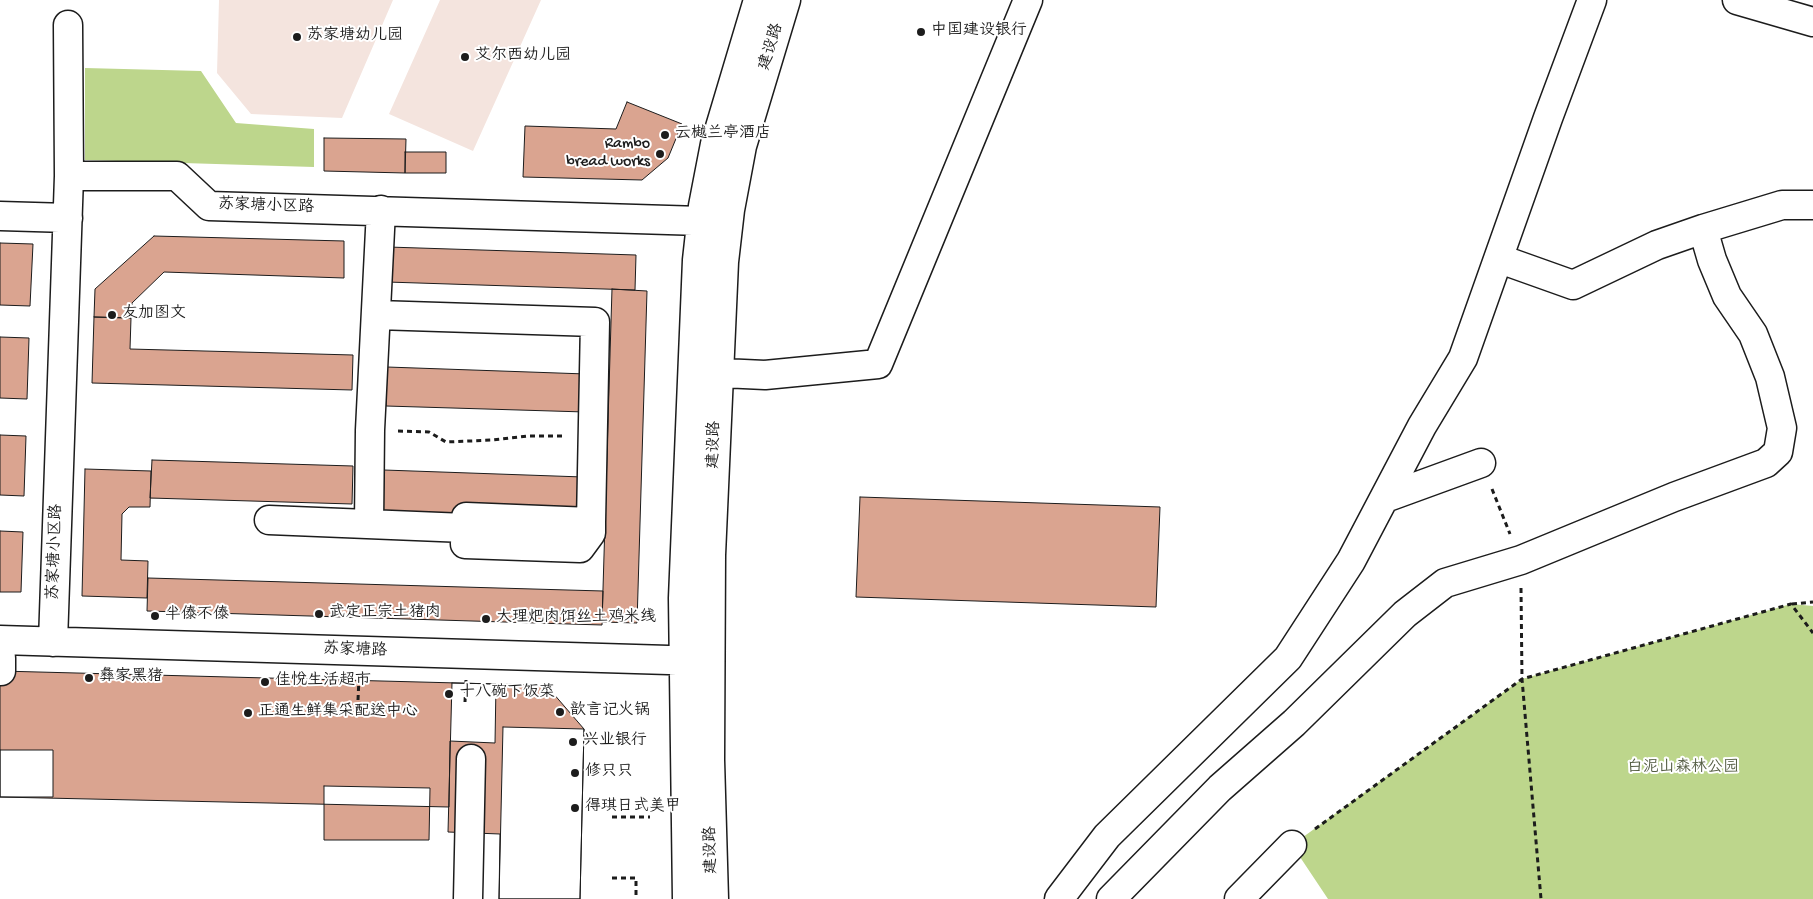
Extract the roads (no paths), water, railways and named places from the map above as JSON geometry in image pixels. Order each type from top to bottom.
[{"type":"street","name":"建设路","points":[[714,899],[711,555],[706,372],[697,260],[701,221],[715,144],[758,0]]},
{"type":"street","name":"建设路","points":[[687,899],[684,555],[706,372],[724,262],[733,187],[742,146],[786,0]]},
{"type":"street","points":[[706,372],[764,375],[878,364],[1028,0]]},
{"type":"street","points":[[1059,899],[1107,836],[1288,658],[1351,561],[1422,426],[1463,358],[1592,0]]},
{"type":"street","points":[[1737,0],[1813,22]]},
{"type":"street","points":[[68,25],[69,176]]},
{"type":"street","name":"苏家塘小区路","points":[[53,642],[69,176],[177,176],[210,206],[701,221]]},
{"type":"street","points":[[1500,258],[1573,285],[1657,245],[1703,229],[1782,205],[1813,204]]},
{"type":"street","points":[[370,524],[370,430],[381,210]]},
{"type":"street","points":[[0,216],[68,218]]},
{"type":"street","points":[[1111,899],[1220,788],[1294,723],[1404,614],[1445,583],[1521,560],[1674,497],[1766,463],[1778,452],[1782,428],[1770,378],[1753,334],[1727,296],[1712,260],[1703,229]]},
{"type":"street","points":[[269,520],[465,528],[465,544],[580,548],[591,532],[595,322],[377,315]]},
{"type":"street","points":[[1385,498],[1481,463]]},
{"type":"street","name":"苏家塘路","points":[[0,656],[53,642],[711,661]]},
{"type":"street","points":[[468,899],[471,759]]},
{"type":"street","points":[[1239,899],[1292,846]]},
{"type":"place","name":"中国建设银行","points":[[921,32]]},
{"type":"place","name":"苏家塘幼儿园","points":[[297,37]]},
{"type":"place","name":"艾尔西幼儿园","points":[[465,57]]},
{"type":"place","name":"云樾兰亭酒店","points":[[665,135]]},
{"type":"place","name":"Rambo bread works","points":[[660,154]]},
{"type":"place","name":"友加图文","points":[[112,315]]},
{"type":"place","name":"武定正宗土猪肉","points":[[319,614]]},
{"type":"place","name":"半傣不傣","points":[[155,616]]},
{"type":"place","name":"大理𤆵肉饵丝土鸡米线","points":[[486,619]]},
{"type":"place","name":"彝家黑猪","points":[[89,678]]},
{"type":"place","name":"佳悦生活超市","points":[[265,682]]},
{"type":"place","name":"十八碗下饭菜","points":[[449,694]]},
{"type":"place","name":"歆言记火锅","points":[[560,712]]},
{"type":"place","name":"正通生鲜集采配送中心","points":[[248,713]]},
{"type":"place","name":"兴业银行","points":[[573,742]]},
{"type":"place","name":"修只只","points":[[575,773]]},
{"type":"place","name":"得琪日式美甲","points":[[575,808]]},
{"type":"park label","name":"白泥山森林公园","points":[[1683,769]]}]
